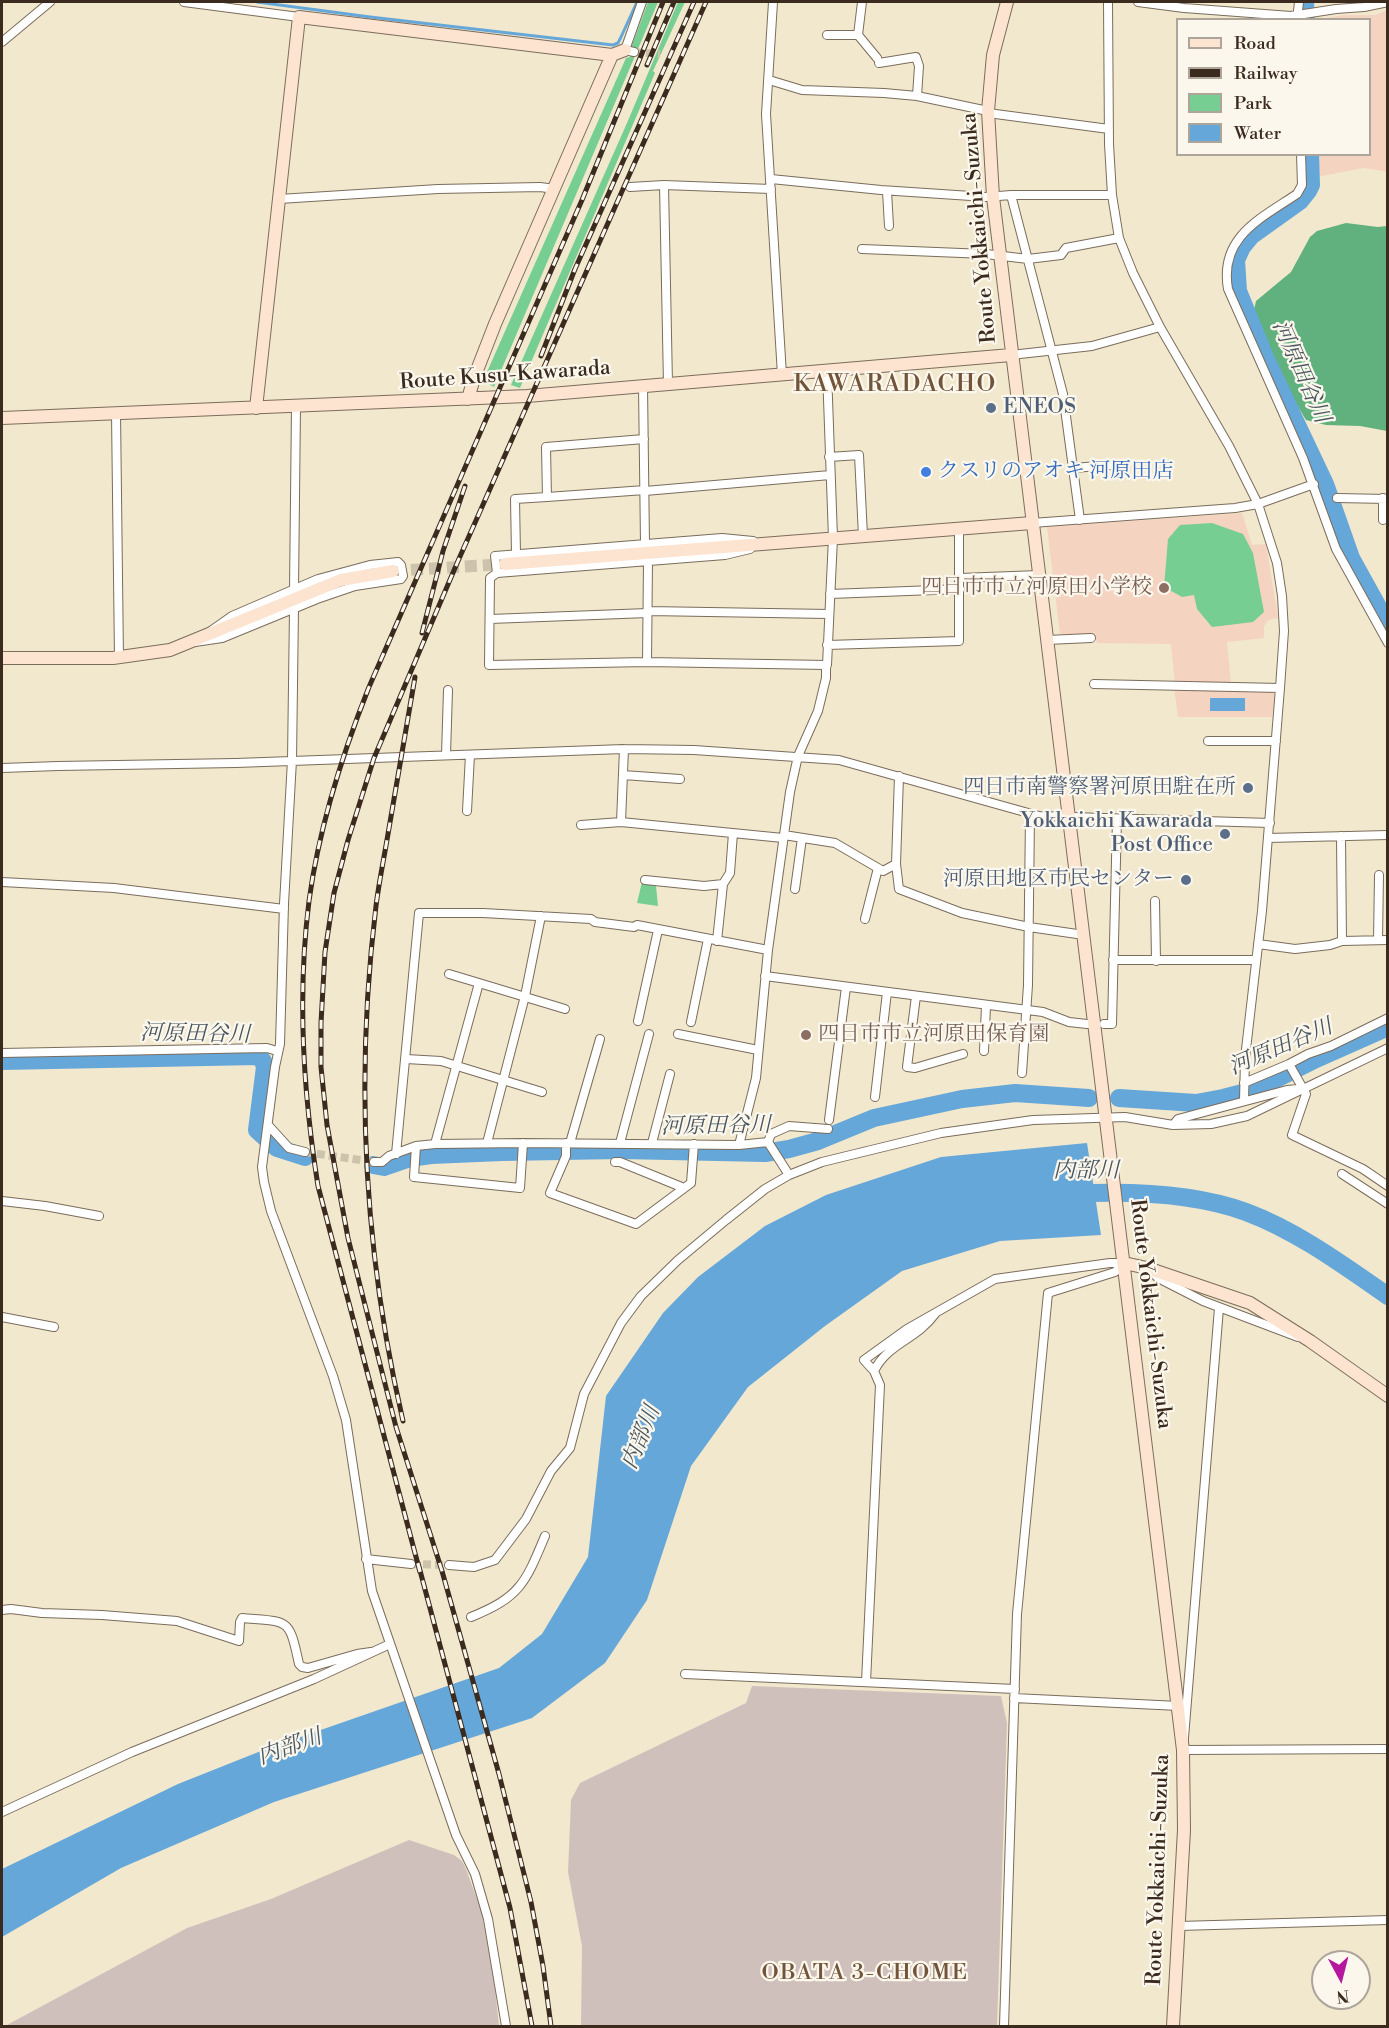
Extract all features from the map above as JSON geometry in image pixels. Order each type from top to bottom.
[{"type":"main road","name":"Route Yokkaichi-Suzuka","points":[[1007,2],[993,55],[988,112],[993,197],[1183,1750],[1184,1830],[1173,2026]]},
{"type":"main road","points":[[256,408],[299,16],[612,55],[629,51]]},
{"type":"main road","points":[[468,399],[495,324],[612,55]]},
{"type":"main road","name":"Route Kusu-Kawarada","points":[[2,418],[468,399],[1011,355]]},
{"type":"main road","points":[[501,568],[832,538],[1032,523]]},
{"type":"main road","points":[[2,658],[119,657],[170,651],[333,583],[363,575],[393,571]]},
{"type":"main road","points":[[1124,1263],[1148,1268],[1250,1304],[1310,1341],[1388,1396]]},
{"type":"street","points":[[2,42],[50,2]]},
{"type":"street","points":[[184,2],[299,16]]},
{"type":"street","points":[[629,51],[642,2]]},
{"type":"street","points":[[773,2],[766,114],[782,375]]},
{"type":"street","points":[[862,2],[858,35],[878,60],[916,57],[919,66],[917,96]]},
{"type":"street","points":[[1108,2],[1112,195],[1119,238],[1133,273],[1160,327],[1229,446],[1258,504],[1276,563],[1282,596],[1284,631],[1270,823],[1244,1099]]},
{"type":"street","points":[[1138,2],[1184,8],[1301,16],[1388,2]]},
{"type":"street","points":[[1299,2],[1301,16]]},
{"type":"street","points":[[827,35],[858,35]]},
{"type":"street","points":[[769,80],[802,90],[917,96],[988,112],[1109,129]]},
{"type":"street","points":[[1301,156],[1301,188],[1297,194],[1254,223],[1239,237],[1229,256],[1226,274],[1228,289],[1314,484],[1336,549],[1388,643]]},
{"type":"street","points":[[771,179],[887,191],[993,197],[1112,195]]},
{"type":"street","points":[[630,187],[664,185],[771,189]]},
{"type":"street","points":[[664,185],[668,384]]},
{"type":"street","points":[[279,199],[438,189],[540,187],[555,189]]},
{"type":"street","points":[[887,191],[889,226]]},
{"type":"street","points":[[1011,195],[1063,394],[1080,520]]},
{"type":"street","points":[[862,249],[1028,259],[1061,255],[1066,248],[1119,238]]},
{"type":"street","points":[[1011,355],[1092,346],[1160,327]]},
{"type":"street","points":[[739,1145],[756,1078],[768,950],[798,756],[818,711],[826,678],[832,538],[827,371]]},
{"type":"street","points":[[643,386],[645,544]]},
{"type":"street","points":[[294,590],[296,406]]},
{"type":"street","points":[[116,413],[119,657]]},
{"type":"street","points":[[547,497],[546,447],[644,439]]},
{"type":"street","points":[[829,457],[860,455],[863,536]]},
{"type":"street","points":[[1074,468],[1122,464]]},
{"type":"street","points":[[516,554],[515,499],[645,491],[830,475]]},
{"type":"street","points":[[1032,523],[1235,508],[1258,504],[1314,484]]},
{"type":"street","points":[[1337,498],[1385,499],[1383,520]]},
{"type":"street","points":[[827,645],[959,641],[959,529]]},
{"type":"street","points":[[501,568],[495,556],[722,538],[771,544]]},
{"type":"street","points":[[771,544],[725,555],[501,568],[490,578],[489,666],[647,662],[826,665]]},
{"type":"street","points":[[647,662],[648,561]]},
{"type":"street","points":[[398,562],[401,565],[403,576],[401,579],[355,586],[222,638],[195,642],[232,616],[318,579],[370,565],[398,562]]},
{"type":"street","points":[[960,578],[1039,575]]},
{"type":"street","points":[[830,594],[960,589]]},
{"type":"street","points":[[294,609],[292,760],[280,1044],[277,1051],[262,1167],[264,1182],[271,1211],[333,1376],[346,1420],[372,1591],[456,1835],[475,1874],[488,1920],[506,2026]]},
{"type":"street","points":[[490,619],[648,612],[829,614]]},
{"type":"street","points":[[1047,640],[1091,638]]},
{"type":"street","points":[[1094,684],[1280,688]]},
{"type":"street","points":[[446,755],[448,690]]},
{"type":"street","points":[[1208,741],[1276,741]]},
{"type":"street","points":[[2,768],[624,749],[798,756],[839,760],[1030,815],[1270,823]]},
{"type":"street","points":[[621,822],[624,749]]},
{"type":"street","points":[[467,811],[470,754]]},
{"type":"street","points":[[623,775],[680,779]]},
{"type":"street","points":[[898,776],[896,864],[899,889],[962,913],[1029,927],[1084,935]]},
{"type":"street","points":[[1022,1073],[1027,1011],[1030,815]]},
{"type":"street","points":[[1104,1024],[1112,1024],[1117,819]]},
{"type":"street","points":[[580,825],[621,822],[802,838],[835,843],[883,871],[896,864]]},
{"type":"street","points":[[691,1022],[712,940],[723,884],[730,873],[733,833]]},
{"type":"street","points":[[1268,838],[1388,835]]},
{"type":"street","points":[[1341,836],[1342,941]]},
{"type":"street","points":[[795,889],[802,838]]},
{"type":"street","points":[[865,919],[878,868]]},
{"type":"street","points":[[1378,875],[1378,940]]},
{"type":"street","points":[[645,880],[704,886],[723,884]]},
{"type":"street","points":[[2,882],[114,888],[284,909]]},
{"type":"street","points":[[1155,901],[1156,961]]},
{"type":"street","points":[[396,1154],[419,913],[483,913],[591,919],[595,922],[634,927],[637,925],[768,950]]},
{"type":"street","points":[[487,1143],[525,996],[540,916]]},
{"type":"street","points":[[638,1021],[658,930]]},
{"type":"street","points":[[1258,944],[1295,949],[1330,945],[1342,941],[1388,940]]},
{"type":"street","points":[[1113,960],[1256,960]]},
{"type":"street","points":[[449,974],[565,1009]]},
{"type":"street","points":[[765,976],[1043,1012],[1069,1022],[1087,1024]]},
{"type":"street","points":[[435,1144],[479,983]]},
{"type":"street","points":[[789,1175],[770,1145],[771,1134],[789,1126],[829,1124],[846,987]]},
{"type":"street","points":[[875,1097],[887,992]]},
{"type":"street","points":[[916,996],[907,1067],[915,1068],[963,1054]]},
{"type":"street","points":[[984,1051],[986,1005]]},
{"type":"street","points":[[1244,1085],[1388,1018]]},
{"type":"street","points":[[620,1143],[649,1034]]},
{"type":"street","points":[[678,1034],[758,1050]]},
{"type":"street","points":[[600,1039],[567,1147],[550,1193],[636,1224],[691,1183],[694,1146]]},
{"type":"street","points":[[2,1053],[267,1048],[277,1051]]},
{"type":"street","points":[[449,1565],[474,1567],[495,1560],[526,1519],[551,1471],[570,1448],[584,1394],[621,1323],[641,1296],[671,1266],[726,1220],[765,1189],[789,1175],[822,1162],[941,1133],[1033,1120],[1106,1121],[1125,1117],[1173,1125],[1211,1124],[1245,1117],[1388,1048]]},
{"type":"street","points":[[406,1059],[441,1061],[542,1092]]},
{"type":"street","points":[[1290,1065],[1301,1089],[1306,1094],[1292,1135],[1363,1169],[1388,1186]]},
{"type":"street","points":[[652,1143],[670,1074]]},
{"type":"street","points":[[1173,1125],[1178,1119],[1215,1111],[1244,1099],[1301,1089]]},
{"type":"street","points":[[268,1129],[289,1148],[305,1152]]},
{"type":"street","points":[[374,1161],[382,1162],[396,1154],[416,1153],[435,1144],[487,1143],[523,1148],[620,1143],[694,1146],[770,1145]]},
{"type":"street","points":[[416,1153],[414,1177],[520,1188],[523,1148]]},
{"type":"street","points":[[615,1162],[684,1188]]},
{"type":"street","points":[[1342,1174],[1388,1204]]},
{"type":"street","points":[[2,1201],[99,1216]]},
{"type":"street","points":[[866,1682],[880,1385],[874,1371],[864,1360],[907,1329],[995,1279],[1099,1264],[1124,1263]]},
{"type":"street","points":[[1004,2026],[1020,1577],[1048,1293],[1115,1272],[1124,1263]]},
{"type":"street","points":[[1148,1268],[1158,1278],[1219,1308],[1310,1341]]},
{"type":"street","points":[[1219,1308],[1183,1750],[1388,1749]]},
{"type":"street","points":[[874,1371],[880,1359],[889,1350],[921,1330],[935,1314]]},
{"type":"street","points":[[2,1317],[54,1327]]},
{"type":"street","points":[[471,1617],[496,1607],[511,1597],[525,1580],[545,1536]]},
{"type":"street","points":[[366,1560],[411,1564]]},
{"type":"street","points":[[2,1610],[177,1621],[239,1641],[242,1618],[274,1621],[286,1624],[292,1633],[299,1664],[309,1668],[371,1652]]},
{"type":"street","points":[[2,1812],[132,1752],[314,1679],[390,1644]]},
{"type":"street","points":[[685,1674],[866,1682],[1179,1706]]},
{"type":"street","points":[[1179,1926],[1388,1920]]},
{"type":"shaded area","points":[[1387,10],[1387,173],[1363,168],[1317,177],[1314,156],[1371,156],[1371,18],[1325,18],[1344,15],[1375,15]]},
{"type":"shaded area","name":"四日市市立河原田小学校","points":[[1242,513],[1252,545],[1266,544],[1278,618],[1268,620],[1264,626],[1264,638],[1227,642],[1231,684],[1175,684],[1171,644],[1097,643],[1095,635],[1060,634],[1047,527]]},
{"type":"shaded area","points":[[1174,688],[1271,691],[1275,695],[1272,717],[1178,717]]},
{"type":"shaded area","points":[[752,1686],[1001,1696],[1007,1723],[997,2026],[581,2026],[582,1946],[568,1872],[571,1800],[580,1783],[746,1703]]},
{"type":"shaded area","points":[[409,1840],[454,1855],[462,1861],[466,1869],[481,1910],[492,1962],[499,2026],[5,2026],[187,1928],[271,1899]]},
{"type":"green space","points":[[648,2],[658,2],[494,387],[483,381],[626,58],[630,57],[631,48]]},
{"type":"green space","points":[[678,2],[685,2],[653,71],[655,73],[520,388],[511,385],[627,123]]},
{"type":"green space","points":[[1346,223],[1387,226],[1387,431],[1360,426],[1326,425],[1306,420],[1256,337],[1253,315],[1256,301],[1291,272],[1310,237],[1317,231]]},
{"type":"green space","points":[[1212,523],[1243,534],[1253,553],[1264,612],[1253,622],[1212,627],[1197,609],[1194,595],[1182,597],[1164,587],[1168,539],[1180,525]]},
{"type":"green space","points":[[642,882],[652,882],[656,886],[658,906],[637,903]]},
{"type":"water","points":[[1210,698],[1245,698],[1245,711],[1210,711]]},
{"type":"water","points":[[1087,1143],[1101,1235],[1000,1241],[902,1271],[825,1326],[748,1387],[691,1466],[647,1600],[605,1663],[532,1718],[274,1802],[121,1868],[2,1937],[2,1869],[178,1784],[266,1749],[499,1668],[542,1634],[588,1557],[606,1396],[663,1313],[698,1277],[765,1226],[826,1195],[941,1157]]},
{"type":"waterway","points":[[257,2],[613,45],[618,43],[637,2]]},
{"type":"waterway","name":"河原田谷川","points":[[1305,2],[1306,18]]},
{"type":"waterway","name":"河原田谷川","points":[[1310,156],[1311,185],[1308,191],[1300,201],[1251,236],[1242,247],[1236,260],[1238,291],[1264,355],[1325,484],[1351,558],[1388,625]]},
{"type":"waterway","name":"河原田谷川","points":[[1119,1098],[1196,1103],[1254,1090],[1388,1027]]},
{"type":"waterway","name":"河原田谷川","points":[[2,1061],[258,1056],[265,1067],[257,1130],[277,1148],[305,1157]]},
{"type":"waterway","name":"河原田谷川","points":[[373,1165],[384,1167],[410,1158],[431,1155],[502,1152],[621,1150],[765,1153],[818,1141],[874,1118],[962,1099],[1015,1093],[1089,1098]]},
{"type":"waterway","name":"内部川","points":[[1069,1194],[1113,1193],[1182,1197],[1246,1212],[1301,1239],[1388,1296]]},
{"type":"tunnel","points":[[634,52],[660,54]]},
{"type":"tunnel","points":[[393,571],[505,564]]},
{"type":"tunnel","points":[[305,1152],[374,1162]]},
{"type":"tunnel","points":[[411,1564],[449,1565]]},
{"type":"railway","points":[[420,1572],[318,1186],[303,1044],[305,937],[313,873],[333,792],[369,687],[582,200],[663,2]]},
{"type":"railway","points":[[647,65],[674,2]]},
{"type":"railway","points":[[541,356],[575,269],[694,2]]},
{"type":"railway","points":[[551,2026],[531,1902],[499,1774],[442,1571],[396,1427],[348,1238],[327,1125],[321,1067],[325,952],[334,893],[374,758],[458,561],[706,2]]},
{"type":"railway","points":[[422,633],[443,551],[465,486]]},
{"type":"railway","points":[[403,1421],[379,1293],[372,1229],[367,1165],[366,1035],[377,897],[415,677]]},
{"type":"railway","points":[[418,1563],[510,1908],[532,2026]]},
{"type":"place","name":"ENEOS","points":[[991,408]]},
{"type":"place","name":"クスリのアオキ 河原田店","points":[[926,472]]},
{"type":"place","name":"四日市市立河原田小学校","points":[[1164,588]]},
{"type":"place","name":"四日市南警察署河原田駐在所","points":[[1248,788]]},
{"type":"place","name":"Yokkaichi Kawarada Post Office","points":[[1225,834]]},
{"type":"place","name":"河原田地区市民センター","points":[[1186,880]]},
{"type":"place","name":"四日市市立河原田保育園","points":[[806,1035]]},
{"type":"district","name":"KAWARADACHO","points":[[895,385]]},
{"type":"district","name":"OBATA 3-CHOME","points":[[865,1974]]}]
